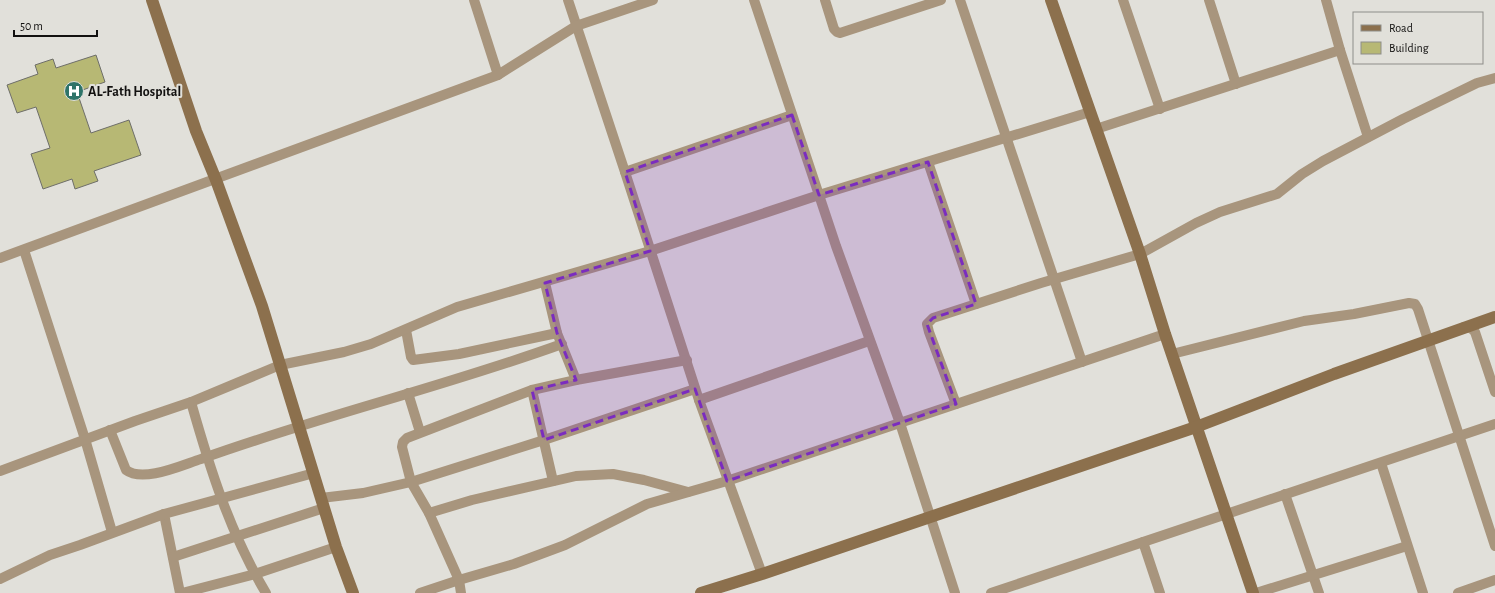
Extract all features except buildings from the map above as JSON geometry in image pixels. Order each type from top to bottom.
[{"type":"street","points":[[152,0],[196,131],[216,180],[262,306],[336,547],[353,593]]},
{"type":"street","points":[[474,0],[498,75]]},
{"type":"street","points":[[568,0],[695,389],[727,481],[762,574]]},
{"type":"street","points":[[0,258],[216,180],[498,75],[576,26],[653,0]]},
{"type":"street","points":[[754,0],[869,341],[900,423],[955,593]]},
{"type":"street","points":[[825,0],[834,29],[837,32],[840,32],[941,0]]},
{"type":"street","points":[[960,0],[1082,362]]},
{"type":"street","points":[[1051,0],[1140,254],[1196,427],[1255,593],[1407,546]]},
{"type":"street","points":[[1123,0],[1160,109]]},
{"type":"street","points":[[1209,0],[1236,84]]},
{"type":"street","points":[[1326,0],[1340,50],[1368,137]]},
{"type":"street","points":[[1096,129],[1340,50]]},
{"type":"street","points":[[956,404],[929,332],[927,324],[933,318],[1055,279],[1140,254],[1196,223],[1214,215],[1276,194],[1302,174],[1368,137],[1477,83],[1495,78]]},
{"type":"street","points":[[0,471],[85,439],[191,402],[280,365],[365,346],[406,330],[457,307],[545,283],[650,251],[819,195],[1090,112]]},
{"type":"street","points":[[625,172],[792,115]]},
{"type":"street","points":[[928,162],[976,304]]},
{"type":"street","points":[[24,250],[85,439],[112,532]]},
{"type":"street","points":[[545,283],[557,333],[576,380]]},
{"type":"street","points":[[1172,354],[1304,321],[1354,314],[1409,303],[1415,304],[1418,309],[1460,436],[1495,546]]},
{"type":"street","points":[[700,593],[762,574],[1196,427],[1334,374],[1495,317]]},
{"type":"street","points":[[1464,327],[1471,328],[1475,332],[1495,392]]},
{"type":"street","points":[[406,330],[411,357],[413,360],[459,354],[557,333]]},
{"type":"street","points":[[420,593],[514,564],[565,545],[641,507],[727,481],[1165,334]]},
{"type":"street","points":[[699,400],[869,341]]},
{"type":"street","points":[[110,430],[126,470],[131,474],[148,474],[164,471],[299,425],[484,371],[562,344]]},
{"type":"street","points":[[461,593],[459,580],[428,513],[411,482],[402,447],[403,442],[407,438],[420,432],[532,390],[576,380],[686,360]]},
{"type":"street","points":[[173,557],[237,536],[323,503],[411,482],[544,440],[695,389]]},
{"type":"street","points":[[532,390],[553,481]]},
{"type":"street","points":[[408,393],[420,432]]},
{"type":"street","points":[[191,402],[220,499],[255,574],[266,593]]},
{"type":"street","points":[[991,593],[1020,588],[1143,542],[1495,424]]},
{"type":"street","points":[[1381,462],[1423,593]]},
{"type":"street","points":[[0,579],[50,555],[164,514],[314,473]]},
{"type":"street","points":[[428,513],[472,500],[576,476],[612,474],[644,480],[688,492]]},
{"type":"street","points":[[1285,494],[1318,593]]},
{"type":"street","points":[[1485,515],[1495,511]]},
{"type":"street","points":[[164,514],[181,593],[255,574],[336,547]]},
{"type":"street","points":[[1143,542],[1160,593]]},
{"type":"street","points":[[1458,593],[1495,580]]},
{"type":"highlighted area","points":[[792,115],[819,195],[928,162],[976,304],[933,318],[927,324],[956,404],[727,481],[695,389],[544,440],[532,390],[576,380],[557,333],[545,283],[650,251],[625,172]]},
{"type":"place","name":"AL-Fath Hospital","points":[[74,91]]}]
